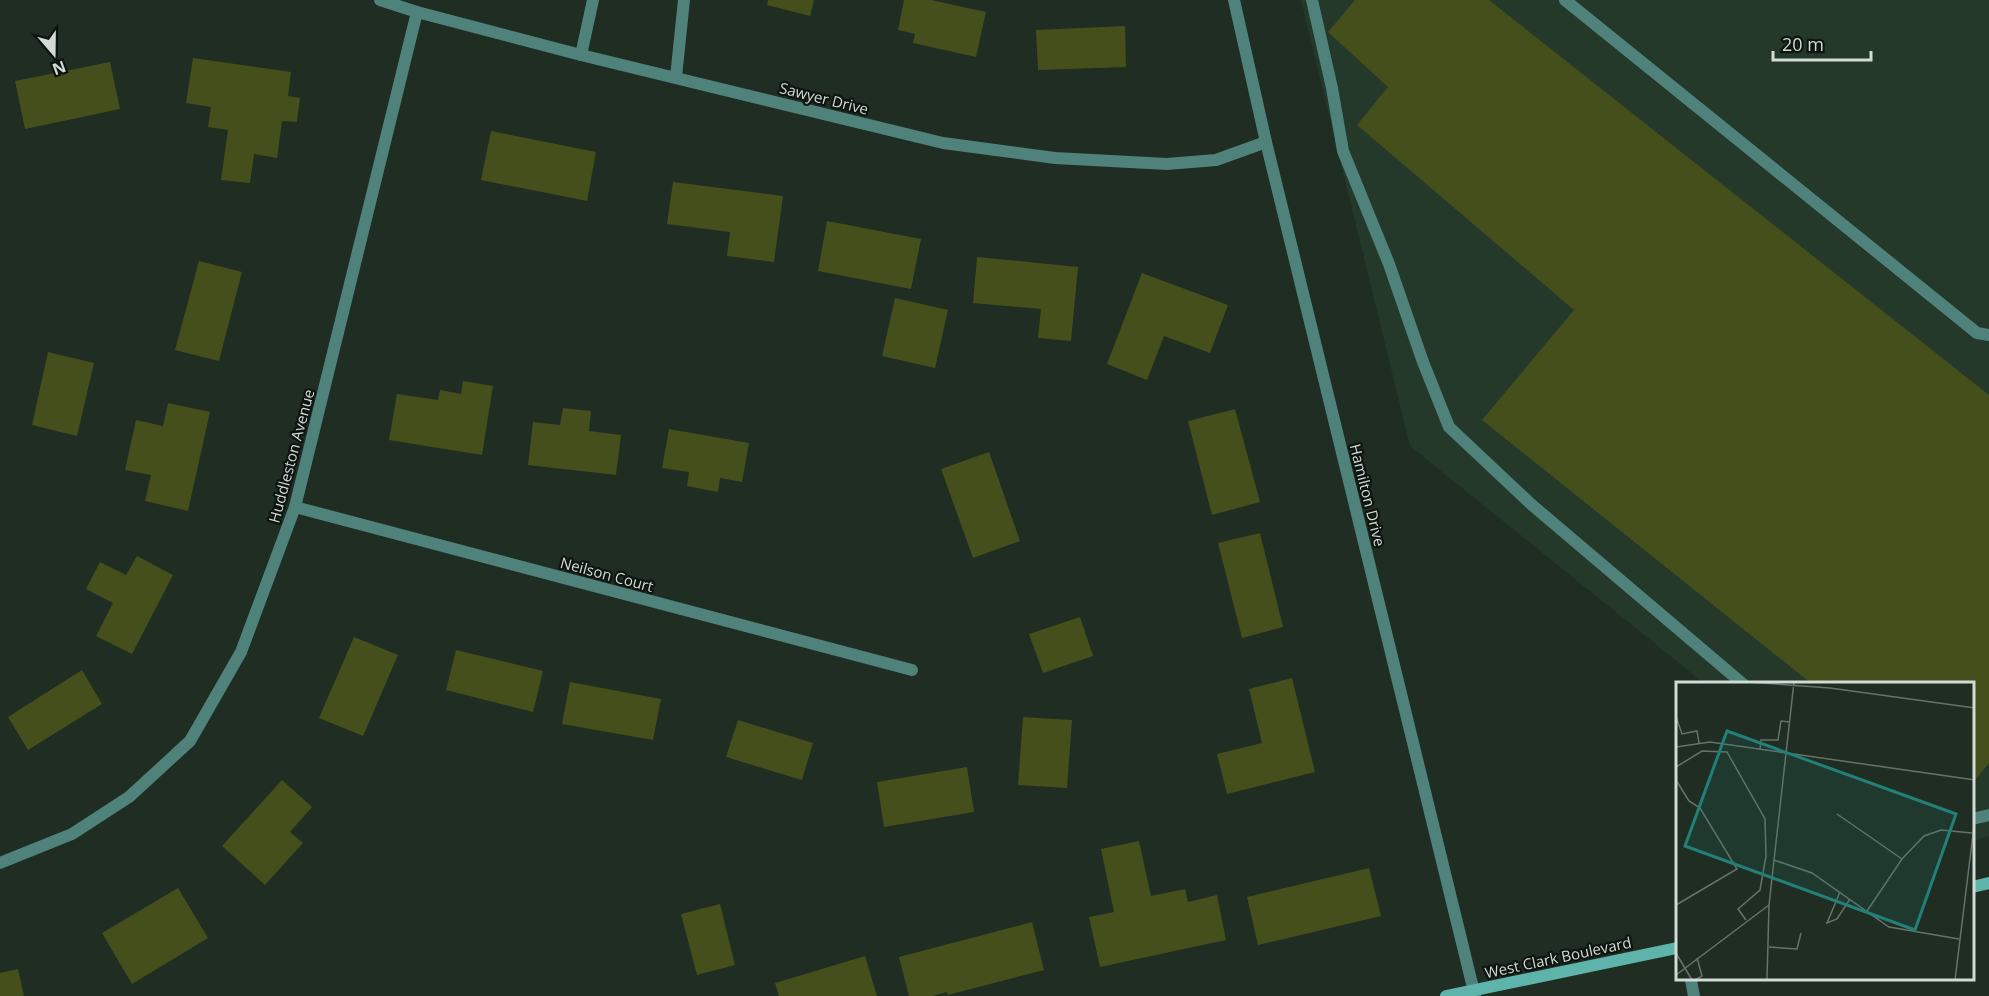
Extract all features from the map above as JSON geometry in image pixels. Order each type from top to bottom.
[{"type":"street","name":"Sawyer Drive","points":[[380,0],[580,55],[943,142],[1055,158],[1167,164],[1216,160],[1266,142]]},
{"type":"street","points":[[580,55],[593,0]]},
{"type":"street","points":[[676,77],[684,0]]},
{"type":"street","name":"Hamilton Drive","points":[[1234,0],[1266,142],[1474,993]]},
{"type":"street","points":[[1312,0],[1332,88],[1343,151],[1389,264],[1423,362],[1449,427],[1532,505],[1741,682]]},
{"type":"street","points":[[1565,0],[1977,333],[1989,336]]},
{"type":"street","name":"Huddleston Avenue","points":[[0,863],[72,834],[129,797],[190,741],[242,652],[296,507],[417,12]]},
{"type":"street","name":"Neilson Court","points":[[296,507],[912,670]]},
{"type":"street","points":[[1974,819],[1989,815]]},
{"type":"street","points":[[1974,887],[1989,883]]},
{"type":"street","name":"West Clark Boulevard","points":[[1446,996],[1474,993],[1676,948]]},
{"type":"street","points":[[1691,981],[1694,996]]},
{"type":"shaded area","points":[[1301,0],[1989,0],[1989,836],[1974,841],[1974,682],[1703,682],[1410,446]]},
{"type":"building","points":[[768,0],[814,0],[810,16],[767,5]]},
{"type":"building","points":[[904,0],[931,0],[986,12],[976,57],[913,43],[915,34],[898,30]]},
{"type":"building","points":[[1355,0],[1489,0],[1989,395],[1989,763],[1976,779],[1974,779],[1974,682],[1810,682],[1482,420],[1574,310],[1357,125],[1388,87],[1328,32]]},
{"type":"building","points":[[1125,26],[1126,67],[1038,70],[1036,30]]},
{"type":"building","points":[[193,58],[291,72],[288,96],[300,98],[297,122],[282,121],[277,158],[254,154],[250,183],[221,180],[228,130],[208,127],[211,107],[186,103]]},
{"type":"building","points":[[110,62],[120,109],[25,129],[15,81]]},
{"type":"building","points":[[491,131],[596,152],[587,201],[481,180]]},
{"type":"building","points":[[673,182],[783,196],[774,262],[727,256],[730,232],[667,224]]},
{"type":"building","points":[[827,221],[921,239],[911,289],[818,271]]},
{"type":"building","points":[[977,257],[1078,267],[1071,341],[1038,338],[1041,309],[973,303]]},
{"type":"building","points":[[199,261],[242,272],[219,361],[175,350]]},
{"type":"building","points":[[1142,273],[1228,305],[1210,353],[1164,336],[1147,380],[1107,364]]},
{"type":"building","points":[[895,298],[948,310],[935,368],[882,356]]},
{"type":"building","points":[[48,352],[94,363],[77,436],[32,425]]},
{"type":"building","points":[[463,381],[493,386],[482,455],[389,440],[397,394],[438,400],[440,390],[461,394]]},
{"type":"building","points":[[168,403],[210,412],[188,511],[145,501],[151,475],[125,470],[136,420],[163,426]]},
{"type":"building","points":[[563,408],[591,411],[589,431],[621,435],[616,475],[528,465],[533,422],[560,425]]},
{"type":"building","points":[[1235,409],[1260,502],[1212,515],[1188,421]]},
{"type":"building","points":[[669,429],[749,443],[742,482],[720,478],[718,492],[687,486],[689,472],[662,468]]},
{"type":"building","points":[[989,452],[1020,541],[973,558],[941,469]]},
{"type":"building","points":[[1260,533],[1283,627],[1242,638],[1218,543]]},
{"type":"building","points":[[137,556],[173,575],[132,654],[96,636],[113,603],[86,589],[100,562],[126,575]]},
{"type":"building","points":[[1080,617],[1093,656],[1043,673],[1029,634]]},
{"type":"building","points":[[354,637],[398,655],[363,736],[319,718]]},
{"type":"building","points":[[456,650],[543,671],[533,712],[446,690]]},
{"type":"building","points":[[82,670],[102,704],[28,750],[8,717]]},
{"type":"building","points":[[1292,678],[1315,772],[1227,794],[1217,754],[1262,743],[1249,689]]},
{"type":"building","points":[[570,682],[661,699],[653,740],[562,724]]},
{"type":"building","points":[[1023,717],[1072,720],[1067,788],[1018,785]]},
{"type":"building","points":[[738,720],[813,743],[802,780],[726,757]]},
{"type":"building","points":[[967,767],[974,812],[884,827],[877,782]]},
{"type":"building","points":[[282,780],[312,807],[290,832],[303,843],[265,885],[222,846]]},
{"type":"building","points":[[1139,841],[1151,896],[1185,889],[1188,902],[1217,895],[1226,940],[1100,967],[1089,917],[1114,912],[1101,849]]},
{"type":"building","points":[[1369,868],[1381,916],[1258,945],[1247,897]]},
{"type":"building","points":[[178,888],[208,938],[132,984],[102,933]]},
{"type":"building","points":[[720,904],[735,965],[697,975],[681,914]]},
{"type":"building","points":[[1032,922],[1044,970],[948,995],[947,992],[933,996],[909,996],[899,957]]},
{"type":"building","points":[[865,956],[877,996],[779,996],[775,983]]},
{"type":"building","points":[[18,969],[24,996],[0,996],[0,973]]}]
